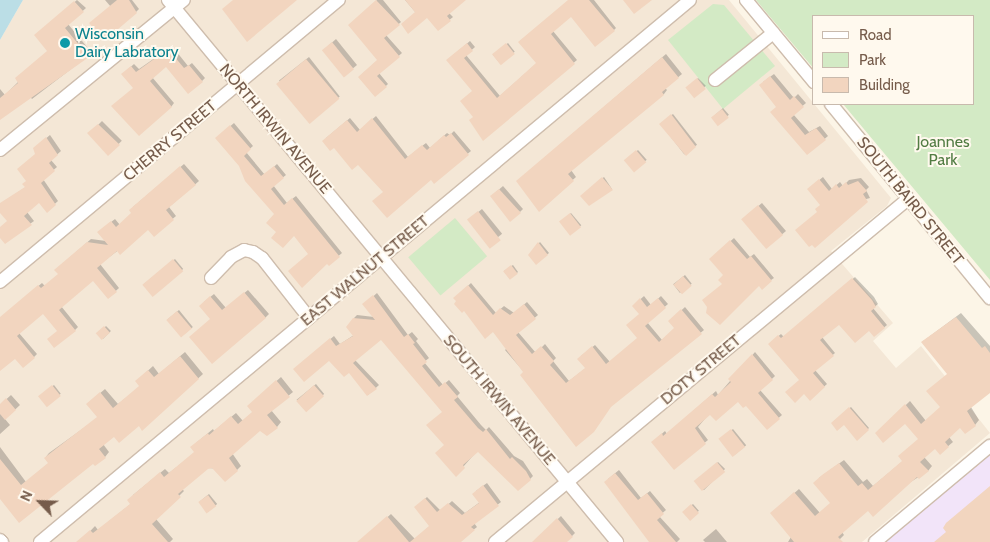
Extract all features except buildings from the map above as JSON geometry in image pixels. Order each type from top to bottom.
[{"type":"street","name":"CHERRY STREET","points":[[0,282],[339,0]]},
{"type":"street","name":"EAST WALNUT STREET","points":[[40,542],[690,0]]},
{"type":"street","points":[[746,0],[812,80]]},
{"type":"street","name":"NORTH IRWIN AVENUE","points":[[176,3],[238,84],[382,258]]},
{"type":"street","points":[[0,150],[176,3]]},
{"type":"street","points":[[714,80],[773,33]]},
{"type":"street","name":"SOUTH BAIRD STREET","points":[[832,105],[990,298]]},
{"type":"street","name":"DOTY STREET","points":[[495,542],[908,199]]},
{"type":"street","points":[[210,278],[231,257],[244,250],[253,252],[262,258],[309,318]]},
{"type":"street","name":"SOUTH IRWIN AVENUE","points":[[382,258],[617,542]]},
{"type":"street","points":[[874,542],[990,446]]},
{"type":"shaded area","points":[[23,0],[729,0],[812,101],[812,105],[815,105],[891,198],[887,206],[831,251],[893,323],[873,341],[896,368],[921,346],[990,433],[862,542],[0,542],[0,40]]},
{"type":"shaded area","points":[[990,446],[990,542],[875,542]]},
{"type":"green space","name":"Joannes Park","points":[[756,0],[990,0],[990,280],[844,105],[975,105],[975,15],[812,15],[812,67]]},
{"type":"green space","points":[[713,4],[724,5],[775,66],[723,109],[668,40]]},
{"type":"green space","points":[[455,218],[487,256],[440,296],[408,257]]},
{"type":"water","points":[[0,0],[23,0],[0,40]]},
{"type":"place","name":"Wisconsin Dairy Labratory","points":[[65,43]]}]
